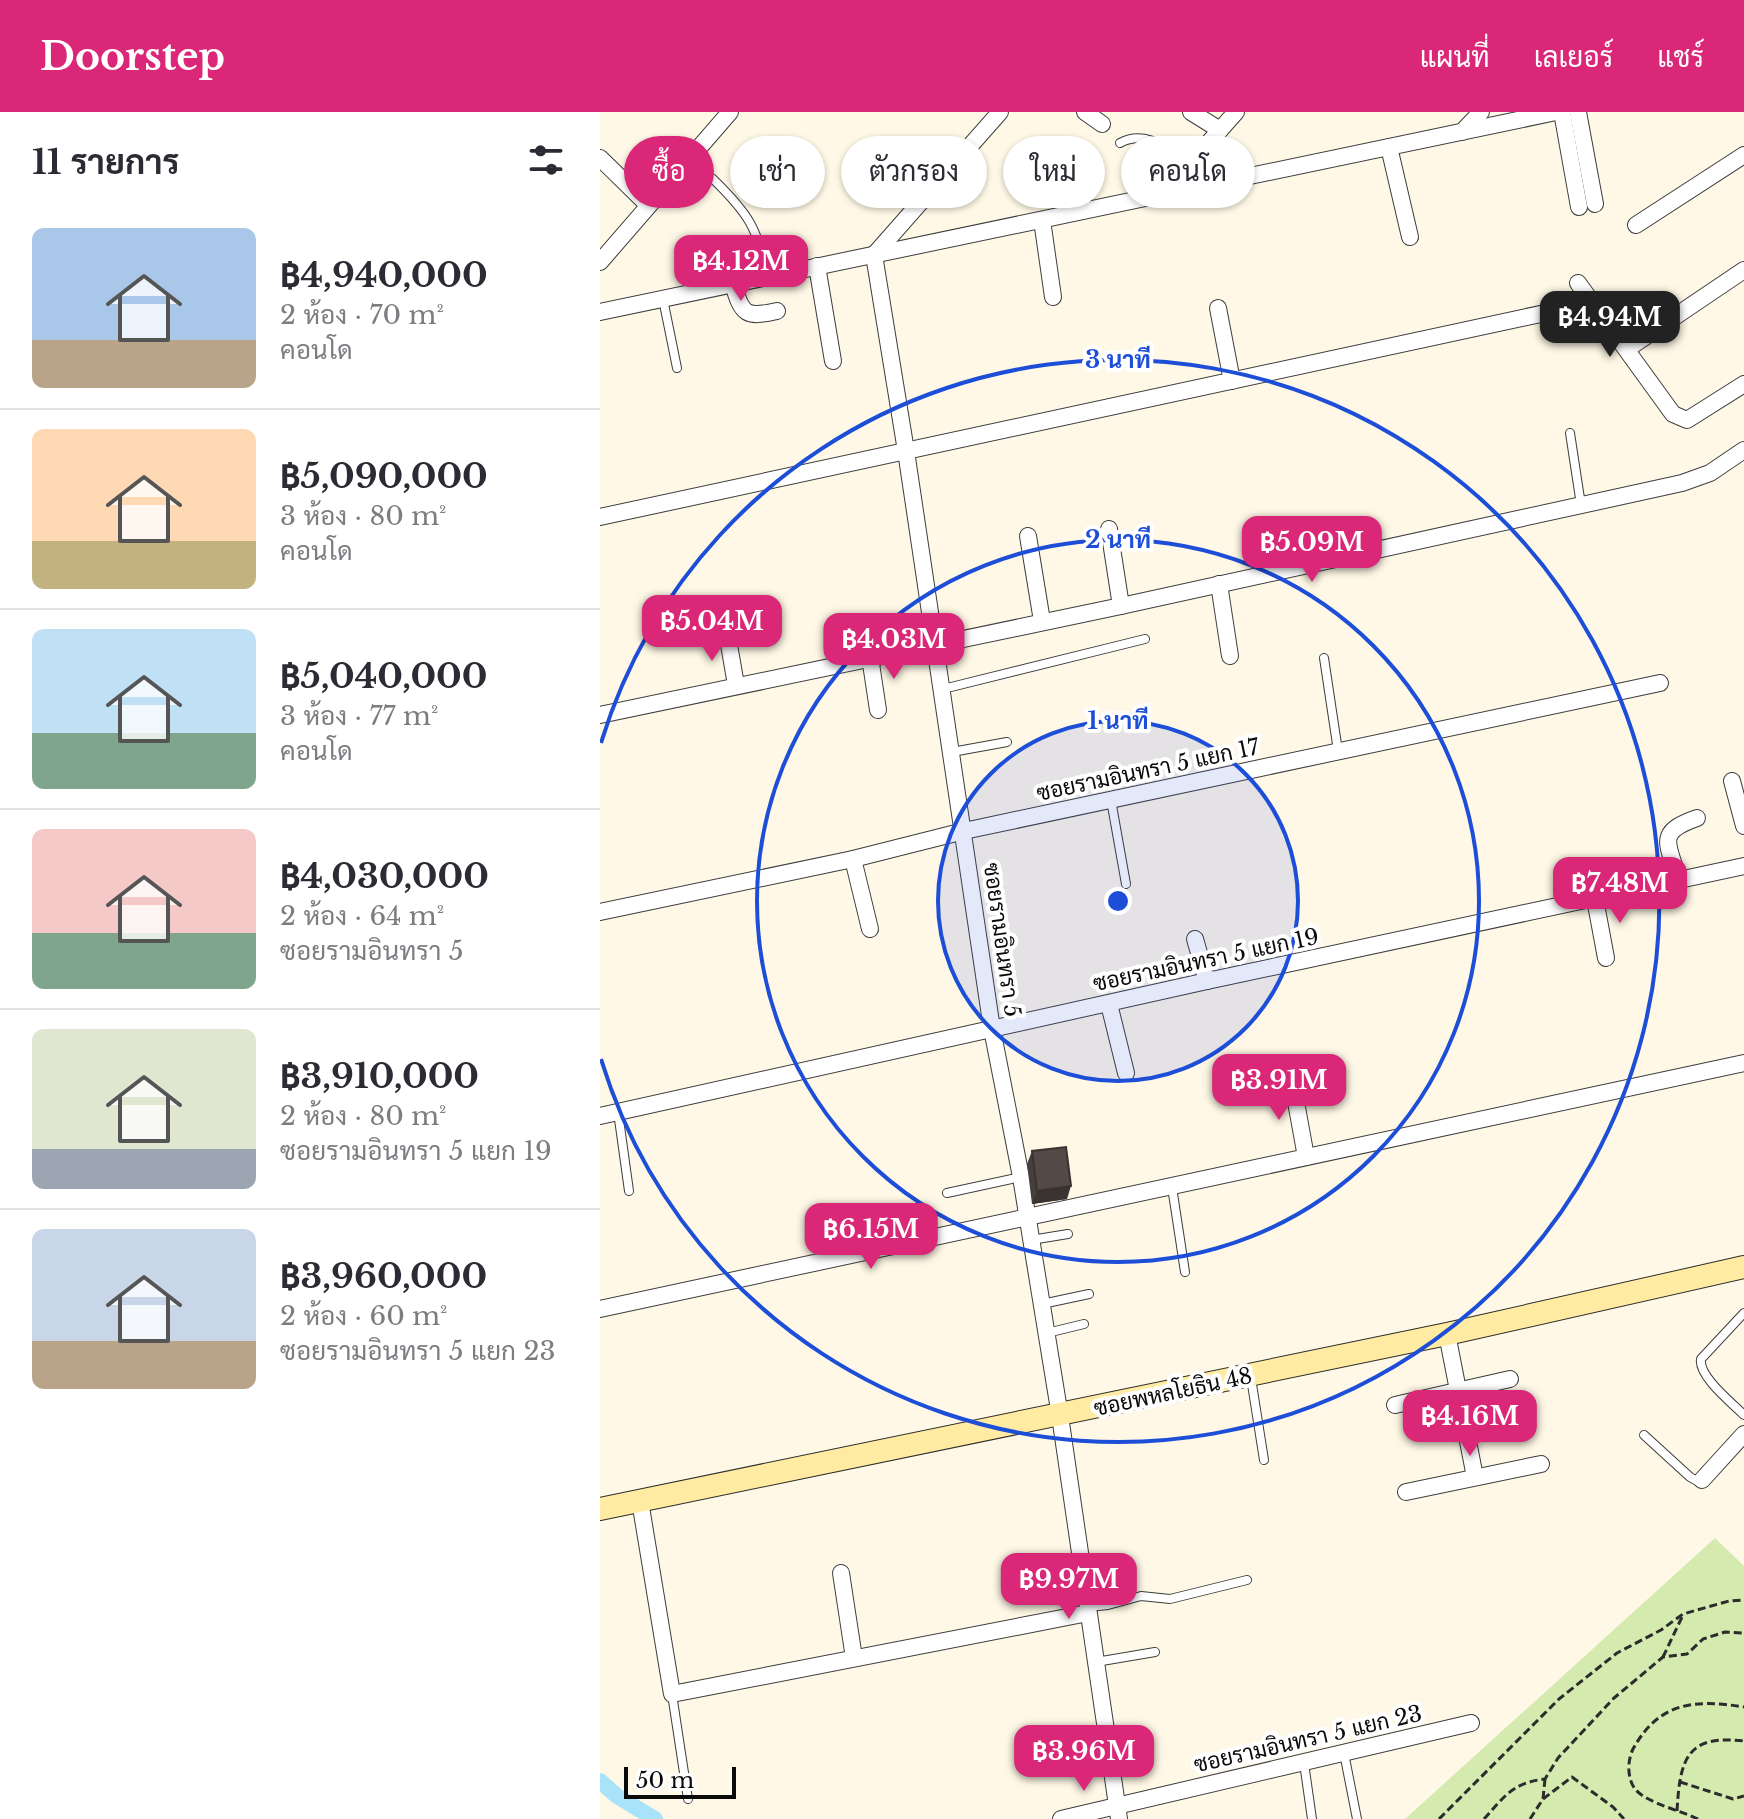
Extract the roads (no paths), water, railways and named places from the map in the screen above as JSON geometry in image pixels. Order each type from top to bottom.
[{"type":"street","points":[[709,136],[730,112]]},
{"type":"street","points":[[874,255],[1000,112]]},
{"type":"street","points":[[1085,112],[1102,124]]},
{"type":"street","points":[[1191,112],[1220,130]]},
{"type":"street","points":[[1215,136],[1236,112]]},
{"type":"street","points":[[1462,132],[1481,112]]},
{"type":"street","points":[[1255,174],[1556,112]]},
{"type":"street","points":[[1562,112],[1587,206],[1578,112]]},
{"type":"street","points":[[1389,147],[1410,237]]},
{"type":"street","points":[[1636,225],[1744,155]]},
{"type":"street","points":[[600,158],[624,182]]},
{"type":"street","points":[[600,312],[1121,203]]},
{"type":"street","points":[[600,262],[645,208]]},
{"type":"street","points":[[1042,220],[1053,297]]},
{"type":"street","name":"ซอยรามอินทรา 5","points":[[874,255],[943,689],[992,1029],[1047,1333],[1118,1812]]},
{"type":"street","points":[[817,266],[833,361]]},
{"type":"street","points":[[1627,349],[1744,270]]},
{"type":"street","points":[[1578,283],[1673,414],[1682,419],[1695,416],[1744,384]]},
{"type":"street","points":[[733,284],[744,311],[756,315],[777,311]]},
{"type":"street","points":[[600,517],[1573,307]]},
{"type":"street","points":[[1218,308],[1232,381]]},
{"type":"street","points":[[600,715],[1121,606],[1692,480],[1710,473],[1744,450]]},
{"type":"street","points":[[1109,529],[1121,606]]},
{"type":"street","points":[[1028,536],[1042,621]]},
{"type":"street","points":[[1219,584],[1230,656]]},
{"type":"street","points":[[727,633],[736,685]]},
{"type":"street","points":[[870,657],[878,710]]},
{"type":"street","name":"ซอยรามอินทรา 5 แยก 17","points":[[600,912],[1660,683]]},
{"type":"street","points":[[1732,781],[1744,826]]},
{"type":"street","points":[[1679,881],[1668,838],[1670,831],[1676,825],[1697,818]]},
{"type":"street","points":[[853,859],[870,929]]},
{"type":"street","name":"ซอยรามอินทรา 5 แยก 19","points":[[600,1116],[1744,866]]},
{"type":"street","points":[[1595,899],[1606,958]]},
{"type":"street","points":[[1195,939],[1207,981]]},
{"type":"street","points":[[1109,1004],[1126,1073]]},
{"type":"street","points":[[600,1309],[1744,1063]]},
{"type":"street","points":[[1292,1080],[1306,1157]]},
{"type":"street","name":"ซอยพหลโยธิน 48","points":[[600,1509],[1060,1416],[1744,1267]]},
{"type":"street","points":[[1447,1334],[1475,1477]]},
{"type":"street","points":[[1395,1405],[1510,1379]]},
{"type":"street","points":[[1702,1480],[1744,1434]]},
{"type":"street","points":[[1406,1492],[1541,1464]]},
{"type":"street","points":[[640,1501],[672,1694],[1087,1610]]},
{"type":"street","points":[[841,1573],[854,1658]]},
{"type":"street","name":"ซอยรามอินทรา 5 แยก 23","points":[[1061,1819],[1118,1812],[1471,1723]]},
{"type":"lane","points":[[714,180],[751,221],[760,241],[768,277]]},
{"type":"lane","points":[[663,299],[677,368]]},
{"type":"lane","points":[[1570,433],[1581,505]]},
{"type":"lane","points":[[943,689],[1145,639]]},
{"type":"lane","points":[[1324,658],[1338,751]]},
{"type":"lane","points":[[952,752],[1007,742]]},
{"type":"lane","points":[[1111,800],[1126,884]]},
{"type":"lane","points":[[618,1112],[629,1191]]},
{"type":"lane","points":[[947,1193],[1021,1177]]},
{"type":"lane","points":[[1172,1186],[1185,1272]]},
{"type":"lane","points":[[1030,1240],[1068,1234]]},
{"type":"lane","points":[[1042,1304],[1089,1294]]},
{"type":"lane","points":[[1744,1313],[1701,1359],[1700,1364],[1703,1373],[1744,1415]]},
{"type":"lane","points":[[1047,1333],[1084,1324]]},
{"type":"lane","points":[[1251,1375],[1264,1460]]},
{"type":"lane","points":[[1644,1435],[1690,1477],[1702,1480]]},
{"type":"lane","points":[[1087,1610],[1141,1596],[1170,1599],[1247,1580]]},
{"type":"lane","points":[[1095,1662],[1155,1652]]},
{"type":"lane","points":[[672,1694],[688,1799]]},
{"type":"lane","points":[[1344,1753],[1357,1819]]},
{"type":"lane","points":[[1304,1763],[1312,1819]]},
{"type":"waterway","points":[[600,1781],[617,1796],[655,1819]]}]
